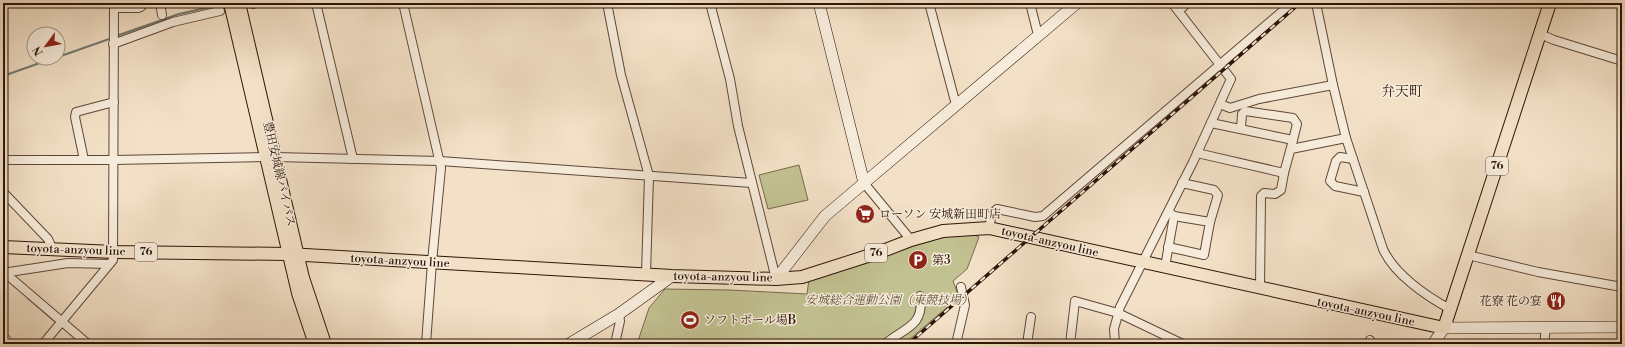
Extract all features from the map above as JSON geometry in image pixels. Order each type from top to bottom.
[{"type":"main road","name":"豊田安城線バイパス","points":[[239,3],[270,157],[293,255],[298,293],[315,344]]},
{"type":"main road","name":"76","points":[[1444,328],[1550,3]]},
{"type":"main road","name":"豊田安城線バイパス","points":[[225,7],[270,157]]},
{"type":"main road","name":"toyota-anzyou line","points":[[3,247],[114,252],[293,255],[672,276],[776,279],[802,277],[880,252],[911,240],[944,231],[989,228],[1165,268],[1444,328]]},
{"type":"main road","name":"豊田安城線バイパス","points":[[293,255],[325,344]]},
{"type":"street","points":[[43,344],[113,260],[114,5],[138,8],[141,7],[142,3]]},
{"type":"street","points":[[160,3],[162,15]]},
{"type":"street","points":[[316,3],[353,159]]},
{"type":"street","points":[[403,3],[441,168],[426,344]]},
{"type":"street","points":[[607,3],[621,75],[649,176],[646,274]]},
{"type":"street","points":[[710,3],[730,79],[738,126],[776,279]]},
{"type":"street","points":[[820,3],[864,183],[911,240]]},
{"type":"street","points":[[929,3],[956,105]]},
{"type":"street","points":[[1030,3],[1038,35]]},
{"type":"street","points":[[776,279],[825,216],[1077,3]]},
{"type":"street","points":[[1115,344],[1114,329],[1118,313],[1142,262],[1171,214],[1182,183],[1212,123],[1231,79],[1176,6],[1188,3]]},
{"type":"street","points":[[989,228],[992,214],[997,209],[1035,217],[1043,216],[1292,3]]},
{"type":"street","points":[[1316,3],[1346,138],[1387,259],[1427,297],[1450,310]]},
{"type":"street","points":[[114,39],[225,7]]},
{"type":"street","points":[[1540,34],[1554,40],[1622,61]]},
{"type":"street","points":[[1220,104],[1230,108],[1259,99],[1333,85]]},
{"type":"street","points":[[84,155],[75,117],[76,112],[114,102]]},
{"type":"street","points":[[1241,128],[1242,114],[1245,111],[1293,118],[1297,124],[1281,190],[1275,194],[1264,193],[1261,196],[1260,288]]},
{"type":"street","points":[[1212,123],[1293,140]]},
{"type":"street","points":[[1291,149],[1346,138]]},
{"type":"street","points":[[1197,153],[1284,173]]},
{"type":"street","points":[[3,160],[113,160],[270,157],[440,161],[752,183]]},
{"type":"street","points":[[1353,159],[1340,158],[1336,161],[1330,181],[1334,186],[1364,192]]},
{"type":"street","points":[[1168,247],[1204,255],[1210,222],[1218,195],[1214,190],[1182,183]]},
{"type":"street","points":[[3,192],[48,239],[53,250]]},
{"type":"street","points":[[1171,214],[1210,222]]},
{"type":"street","points":[[1165,268],[1171,214]]},
{"type":"street","points":[[1468,255],[1538,272],[1622,286]]},
{"type":"street","points":[[4,273],[68,264],[109,264]]},
{"type":"street","points":[[4,273],[88,344]]},
{"type":"street","points":[[569,344],[619,314],[672,276]]},
{"type":"street","points":[[956,344],[965,305],[961,287]]},
{"type":"street","points":[[885,344],[916,322],[920,310],[920,296]]},
{"type":"street","points":[[1070,344],[1075,301],[1118,313],[1183,344]]},
{"type":"street","points":[[615,344],[620,321],[619,314]]},
{"type":"street","points":[[1028,344],[1031,317]]},
{"type":"street","points":[[1433,344],[1444,328],[1622,327]]},
{"type":"street","points":[[1544,344],[1546,328]]},
{"type":"street","points":[[3,338],[9,344]]},
{"type":"green space","points":[[799,165],[808,200],[768,209],[759,175]]},
{"type":"green space","name":"安城総合運動公園（東競技場）","points":[[972,234],[979,237],[967,269],[953,281],[959,297],[904,344],[637,344],[649,308],[665,289],[730,290],[807,294],[809,279],[839,271],[931,239]]},
{"type":"waterway","points":[[116,36],[179,14],[219,5]]},
{"type":"waterway","points":[[66,54],[112,38]]},
{"type":"waterway","points":[[3,76],[31,66]]},
{"type":"waterway","points":[[28,298],[58,324]]},
{"type":"tunnel","points":[[220,11],[253,4]]},
{"type":"railway","points":[[908,344],[1300,3]]},
{"type":"place","name":"ローソン 安城新田町店","points":[[865,214]]},
{"type":"place","name":"第3","points":[[918,260]]},
{"type":"place","name":"花寮 花の宴","points":[[1556,301]]},
{"type":"place","name":"ソフトボール場B","points":[[690,320]]},
{"type":"district","name":"弁天町","points":[[1402,92]]}]
